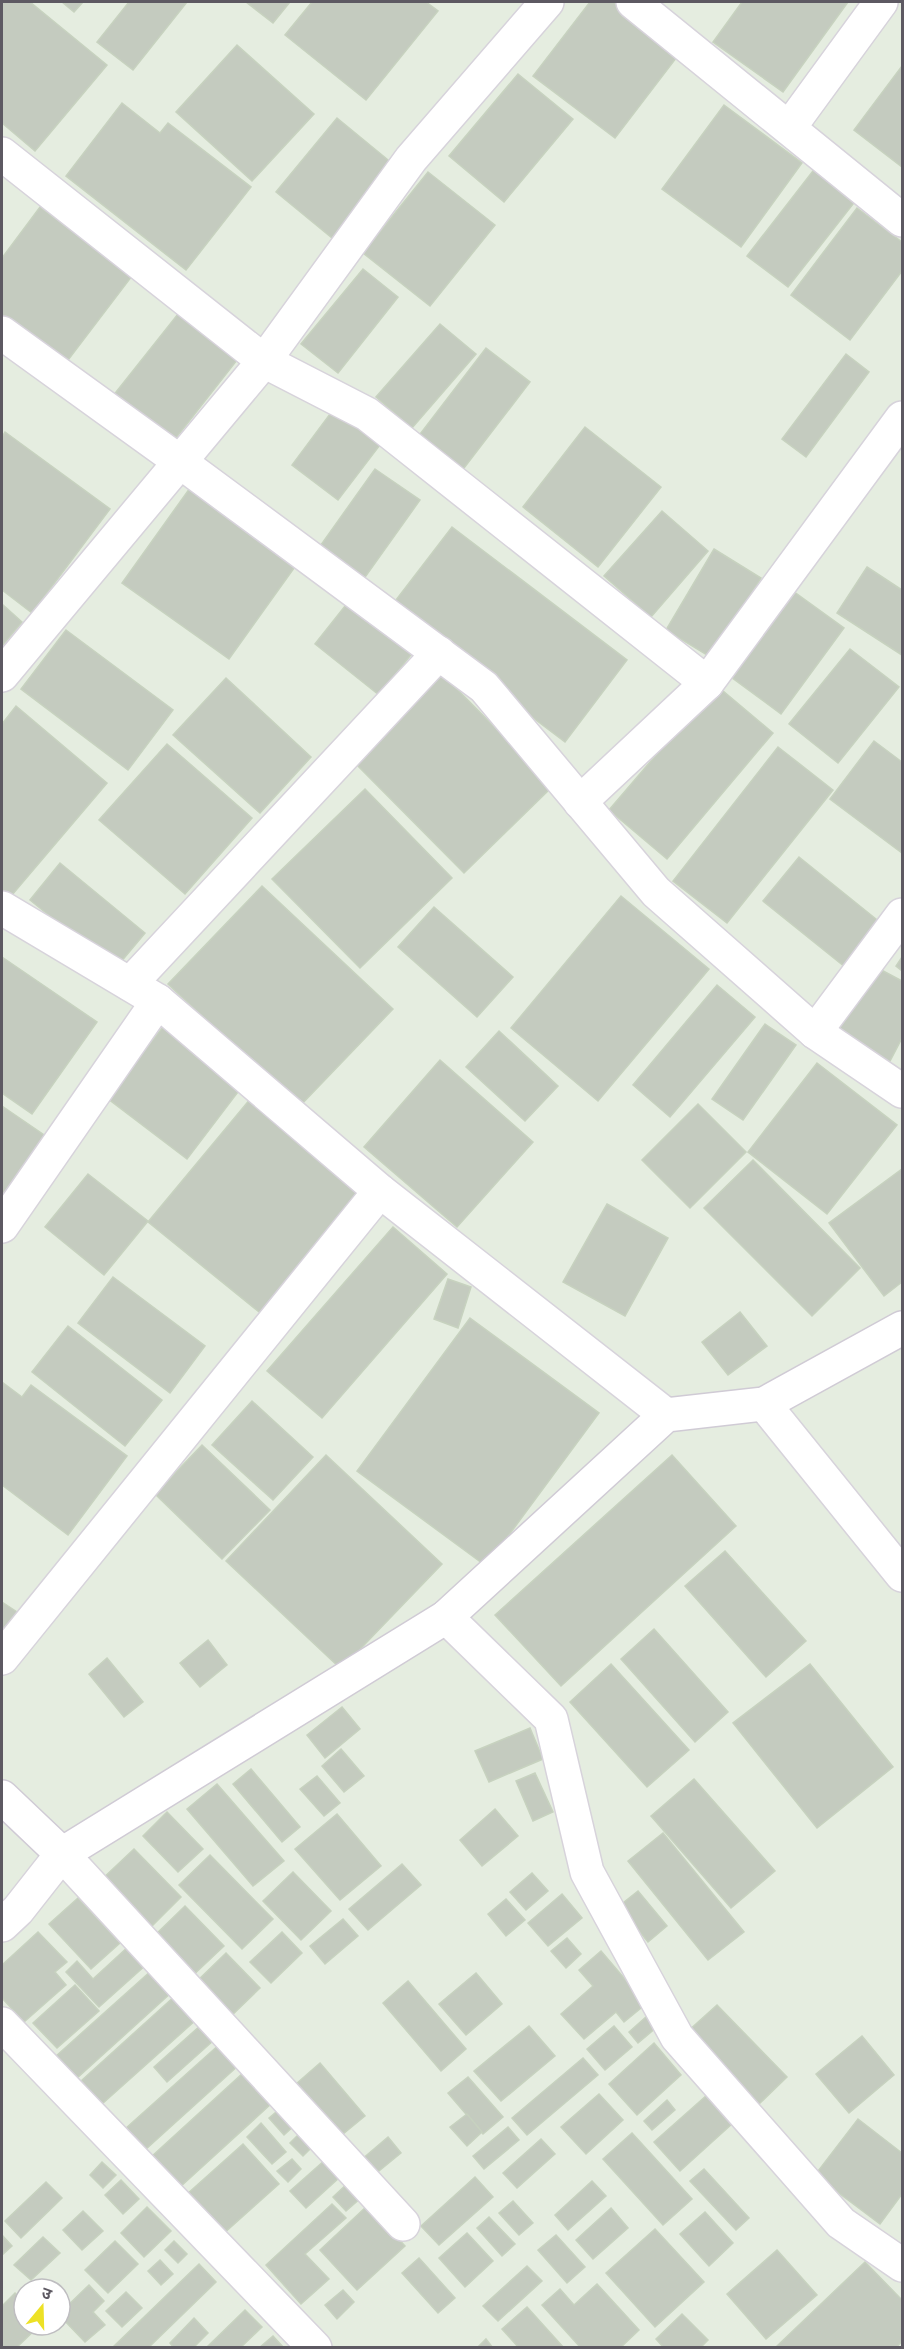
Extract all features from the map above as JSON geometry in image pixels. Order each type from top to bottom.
[{"type":"street","points":[[2,675],[264,360],[411,159],[547,2]]},
{"type":"street","points":[[789,128],[881,2]]},
{"type":"street","points":[[637,3],[903,220]]},
{"type":"street","points":[[2,154],[264,360],[367,414],[707,683]]},
{"type":"street","points":[[2,333],[179,461],[483,687],[656,892],[815,1032],[903,1091]]},
{"type":"street","points":[[580,802],[707,683],[903,418]]},
{"type":"street","points":[[130,984],[439,653]]},
{"type":"street","points":[[2,908],[158,1001],[380,1191],[666,1415]]},
{"type":"street","points":[[815,1032],[903,915]]},
{"type":"street","points":[[2,1227],[158,1001]]},
{"type":"street","points":[[2,1658],[380,1191]]},
{"type":"street","points":[[2,1925],[18,1910],[62,1854],[446,1617],[666,1415],[764,1404],[903,1328]]},
{"type":"street","points":[[764,1404],[903,1575]]},
{"type":"street","points":[[446,1617],[551,1719],[587,1872],[677,2037],[841,2223],[903,2265]]},
{"type":"street","points":[[2,1797],[62,1854],[403,2224]]},
{"type":"street","points":[[2,2024],[315,2348]]},
{"type":"building","points":[[2,2],[30,2],[107,65],[35,151],[2,123]]},
{"type":"building","points":[[62,2],[83,2],[74,12]]},
{"type":"building","points":[[129,2],[187,2],[133,70],[97,42]]},
{"type":"building","points":[[246,2],[290,2],[273,23]]},
{"type":"building","points":[[312,2],[426,2],[438,11],[366,100],[285,35]]},
{"type":"building","points":[[590,2],[613,2],[680,53],[615,138],[533,76]]},
{"type":"building","points":[[742,2],[848,2],[783,92],[713,42]]},
{"type":"building","points":[[237,45],[314,114],[252,181],[176,112]]},
{"type":"building","points":[[902,66],[902,167],[854,130]]},
{"type":"building","points":[[518,74],[573,119],[504,202],[449,156]]},
{"type":"building","points":[[122,103],[160,133],[168,123],[251,187],[186,270],[66,176]]},
{"type":"building","points":[[724,105],[802,163],[741,247],[662,189]]},
{"type":"building","points":[[337,118],[393,164],[332,238],[276,192]]},
{"type":"building","points":[[816,167],[857,199],[788,287],[747,256]]},
{"type":"building","points":[[428,172],[495,225],[430,306],[363,253]]},
{"type":"building","points":[[40,207],[132,276],[62,368],[2,322],[2,258]]},
{"type":"building","points":[[857,208],[902,242],[902,271],[850,340],[791,295]]},
{"type":"building","points":[[363,269],[398,297],[338,373],[301,344]]},
{"type":"building","points":[[182,309],[241,355],[172,443],[113,396]]},
{"type":"building","points":[[440,324],[476,354],[412,428],[376,397]]},
{"type":"building","points":[[486,348],[530,382],[461,472],[417,438]]},
{"type":"building","points":[[846,354],[869,372],[806,457],[782,439]]},
{"type":"building","points":[[336,406],[383,441],[338,500],[292,465]]},
{"type":"building","points":[[585,427],[661,487],[598,567],[523,507]]},
{"type":"building","points":[[5,432],[110,509],[32,613],[2,590],[2,437]]},
{"type":"building","points":[[375,469],[420,500],[363,580],[318,549]]},
{"type":"building","points":[[190,488],[297,564],[229,659],[122,583]]},
{"type":"building","points":[[662,511],[708,551],[651,617],[604,576]]},
{"type":"building","points":[[452,527],[627,660],[565,742],[389,609]]},
{"type":"building","points":[[714,549],[761,578],[712,658],[666,630]]},
{"type":"building","points":[[867,567],[902,590],[902,655],[837,613]]},
{"type":"building","points":[[793,591],[844,628],[781,714],[731,677]]},
{"type":"building","points":[[353,596],[417,647],[379,695],[315,644]]},
{"type":"building","points":[[2,604],[22,622],[2,646]]},
{"type":"building","points":[[66,630],[173,710],[128,770],[21,689]]},
{"type":"building","points":[[850,649],[899,687],[838,763],[789,724]]},
{"type":"building","points":[[438,670],[553,786],[464,873],[349,757]]},
{"type":"building","points":[[226,678],[311,757],[260,813],[173,735]]},
{"type":"building","points":[[716,685],[773,733],[667,859],[609,810]]},
{"type":"building","points":[[16,706],[107,783],[6,902],[2,899],[2,724]]},
{"type":"building","points":[[874,741],[902,762],[902,853],[830,799]]},
{"type":"building","points":[[167,744],[252,818],[185,894],[99,820]]},
{"type":"building","points":[[778,747],[833,790],[727,923],[673,881]]},
{"type":"building","points":[[365,789],[452,878],[360,968],[272,879]]},
{"type":"building","points":[[799,857],[881,923],[845,967],[763,901]]},
{"type":"building","points":[[60,863],[145,933],[115,969],[30,900]]},
{"type":"building","points":[[262,886],[393,1009],[299,1107],[168,984]]},
{"type":"building","points":[[621,896],[709,969],[598,1101],[511,1028]]},
{"type":"building","points":[[434,907],[513,977],[477,1017],[398,947]]},
{"type":"building","points":[[2,957],[97,1022],[32,1114],[2,1093]]},
{"type":"building","points":[[902,957],[902,971],[896,966]]},
{"type":"building","points":[[872,965],[902,981],[902,1038],[889,1063],[836,1036]]},
{"type":"building","points":[[717,985],[755,1017],[670,1117],[633,1085]]},
{"type":"building","points":[[765,1024],[796,1045],[743,1120],[712,1099]]},
{"type":"building","points":[[163,1027],[241,1088],[187,1159],[107,1098]]},
{"type":"building","points":[[499,1031],[558,1086],[525,1121],[466,1067]]},
{"type":"building","points":[[440,1060],[533,1142],[457,1227],[364,1147]]},
{"type":"building","points":[[817,1063],[897,1125],[827,1214],[748,1152]]},
{"type":"building","points":[[251,1098],[366,1192],[264,1316],[148,1222]]},
{"type":"building","points":[[698,1104],[746,1152],[690,1208],[642,1160]]},
{"type":"building","points":[[2,1106],[47,1137],[2,1203]]},
{"type":"building","points":[[753,1160],[860,1268],[812,1316],[704,1208]]},
{"type":"building","points":[[902,1169],[902,1282],[884,1296],[829,1223]]},
{"type":"building","points":[[88,1174],[148,1221],[104,1275],[45,1227]]},
{"type":"building","points":[[607,1204],[668,1238],[625,1316],[563,1282]]},
{"type":"building","points":[[393,1227],[447,1274],[322,1418],[267,1371]]},
{"type":"building","points":[[113,1277],[205,1346],[170,1393],[78,1323]]},
{"type":"building","points":[[448,1279],[471,1287],[458,1328],[434,1319]]},
{"type":"building","points":[[740,1312],[767,1346],[728,1375],[702,1342]]},
{"type":"building","points":[[470,1318],[599,1413],[486,1566],[357,1471]]},
{"type":"building","points":[[68,1326],[162,1400],[125,1446],[32,1372]]},
{"type":"building","points":[[2,1382],[22,1397],[31,1385],[127,1456],[68,1535],[2,1485]]},
{"type":"building","points":[[252,1401],[313,1457],[273,1500],[212,1445]]},
{"type":"building","points":[[202,1445],[270,1510],[222,1559],[155,1494]]},
{"type":"building","points":[[326,1455],[442,1564],[341,1669],[226,1561]]},
{"type":"building","points":[[672,1455],[736,1526],[561,1686],[495,1615]]},
{"type":"building","points":[[725,1551],[806,1641],[766,1677],[685,1586]]},
{"type":"building","points":[[2,1602],[23,1616],[2,1647]]},
{"type":"building","points":[[654,1629],[728,1712],[695,1742],[621,1659]]},
{"type":"building","points":[[208,1640],[227,1665],[200,1687],[180,1663]]},
{"type":"building","points":[[107,1658],[143,1702],[124,1717],[89,1674]]},
{"type":"building","points":[[611,1664],[689,1750],[647,1787],[570,1702]]},
{"type":"building","points":[[810,1664],[893,1767],[817,1828],[733,1723]]},
{"type":"building","points":[[342,1707],[360,1729],[325,1758],[307,1735]]},
{"type":"building","points":[[530,1728],[543,1759],[489,1782],[475,1751]]},
{"type":"building","points":[[341,1749],[364,1776],[344,1792],[322,1766]]},
{"type":"building","points":[[251,1769],[300,1827],[282,1842],[233,1784]]},
{"type":"building","points":[[535,1773],[553,1812],[533,1821],[516,1781]]},
{"type":"building","points":[[317,1776],[340,1803],[324,1816],[300,1789]]},
{"type":"building","points":[[694,1779],[775,1871],[731,1908],[651,1816]]},
{"type":"building","points":[[217,1784],[284,1861],[253,1886],[187,1809]]},
{"type":"building","points":[[495,1809],[518,1836],[482,1866],[460,1840]]},
{"type":"building","points":[[167,1812],[203,1849],[178,1872],[143,1836]]},
{"type":"building","points":[[337,1814],[381,1866],[340,1900],[295,1849]]},
{"type":"building","points":[[663,1833],[744,1932],[708,1960],[628,1861]]},
{"type":"building","points":[[134,1849],[181,1897],[147,1931],[99,1882]]},
{"type":"building","points":[[210,1855],[273,1919],[242,1949],[179,1885]]},
{"type":"building","points":[[402,1864],[421,1885],[368,1930],[349,1909]]},
{"type":"building","points":[[293,1872],[331,1911],[301,1940],[263,1901]]},
{"type":"building","points":[[532,1873],[548,1891],[526,1910],[510,1892]]},
{"type":"building","points":[[638,1891],[667,1926],[648,1942],[619,1906]]},
{"type":"building","points":[[562,1894],[582,1918],[548,1946],[528,1923]]},
{"type":"building","points":[[78,1898],[120,1943],[91,1969],[49,1924]]},
{"type":"building","points":[[506,1899],[525,1920],[506,1936],[488,1914]]},
{"type":"building","points":[[185,1906],[224,1946],[188,1980],[150,1940]]},
{"type":"building","points":[[343,1919],[358,1936],[325,1964],[310,1946]]},
{"type":"building","points":[[38,1932],[67,1962],[55,1972],[66,1985],[24,2022],[2,1998],[2,1965]]},
{"type":"building","points":[[282,1932],[302,1953],[271,1983],[250,1962]]},
{"type":"building","points":[[567,1938],[581,1954],[566,1968],[551,1951]]},
{"type":"building","points":[[130,1945],[147,1964],[99,2007],[66,1972],[77,1961],[93,1979]]},
{"type":"building","points":[[601,1951],[646,2004],[624,2022],[616,2012],[584,2039],[561,2014],[593,1986],[579,1970]]},
{"type":"building","points":[[226,1953],[260,1988],[227,2020],[193,1985]]},
{"type":"building","points":[[152,1970],[172,1992],[76,2079],[55,2057]]},
{"type":"building","points":[[476,1973],[502,2004],[466,2035],[439,2004]]},
{"type":"building","points":[[408,1981],[466,2049],[441,2071],[383,2003]]},
{"type":"building","points":[[75,1985],[99,2011],[57,2048],[33,2023]]},
{"type":"building","points":[[176,1995],[197,2019],[102,2104],[81,2081]]},
{"type":"building","points":[[717,2005],[787,2077],[758,2105],[687,2032]]},
{"type":"building","points":[[647,2016],[657,2027],[638,2043],[629,2032]]},
{"type":"building","points":[[201,2025],[214,2040],[167,2082],[154,2067]]},
{"type":"building","points":[[529,2026],[555,2056],[501,2101],[474,2071]]},
{"type":"building","points":[[614,2026],[632,2047],[605,2070],[587,2049]]},
{"type":"building","points":[[862,2036],[894,2075],[849,2113],[816,2074]]},
{"type":"building","points":[[221,2043],[240,2064],[145,2150],[125,2129]]},
{"type":"building","points":[[654,2043],[681,2075],[637,2115],[609,2084]]},
{"type":"building","points":[[583,2058],[598,2075],[527,2135],[512,2118]]},
{"type":"building","points":[[320,2063],[365,2116],[332,2143],[288,2091]]},
{"type":"building","points":[[244,2072],[272,2103],[179,2188],[151,2157]]},
{"type":"building","points":[[468,2077],[503,2117],[483,2134],[448,2093]]},
{"type":"building","points":[[599,2094],[623,2120],[586,2154],[561,2127]]},
{"type":"building","points":[[707,2095],[733,2123],[680,2171],[654,2142]]},
{"type":"building","points":[[667,2100],[675,2110],[652,2130],[644,2121]]},
{"type":"building","points":[[282,2107],[297,2123],[284,2135],[269,2118]]},
{"type":"building","points":[[467,2114],[482,2132],[467,2146],[450,2127]]},
{"type":"building","points":[[858,2119],[902,2153],[902,2194],[880,2224],[815,2175]]},
{"type":"building","points":[[261,2123],[286,2152],[272,2164],[247,2137]]},
{"type":"building","points":[[508,2127],[519,2140],[484,2169],[473,2156]]},
{"type":"building","points":[[632,2133],[692,2199],[663,2225],[603,2159]]},
{"type":"building","points":[[298,2135],[311,2148],[303,2156],[290,2143]]},
{"type":"building","points":[[388,2137],[401,2153],[374,2175],[361,2160]]},
{"type":"building","points":[[541,2139],[555,2154],[517,2188],[503,2173]]},
{"type":"building","points":[[243,2144],[279,2184],[222,2235],[186,2195]]},
{"type":"building","points":[[292,2159],[301,2169],[288,2182],[277,2171]]},
{"type":"building","points":[[325,2160],[340,2177],[306,2208],[290,2191]]},
{"type":"building","points":[[102,2162],[116,2175],[103,2188],[90,2175]]},
{"type":"building","points":[[704,2169],[749,2218],[736,2230],[690,2181]]},
{"type":"building","points":[[475,2177],[493,2197],[439,2245],[421,2226]]},
{"type":"building","points":[[121,2180],[139,2199],[123,2214],[105,2195]]},
{"type":"building","points":[[592,2181],[606,2196],[568,2230],[555,2215]]},
{"type":"building","points":[[46,2182],[62,2198],[21,2238],[5,2221]]},
{"type":"building","points":[[349,2182],[362,2197],[346,2211],[333,2197]]},
{"type":"building","points":[[513,2201],[533,2223],[519,2235],[499,2213]]},
{"type":"building","points":[[332,2204],[346,2218],[305,2254],[329,2279],[301,2304],[266,2265]]},
{"type":"building","points":[[367,2206],[405,2246],[357,2290],[320,2250]]},
{"type":"building","points":[[147,2207],[171,2231],[144,2257],[121,2233]]},
{"type":"building","points":[[611,2208],[628,2228],[593,2259],[576,2240]]},
{"type":"building","points":[[83,2211],[103,2231],[82,2250],[63,2230]]},
{"type":"building","points":[[705,2212],[733,2243],[709,2266],[680,2234]]},
{"type":"building","points":[[489,2217],[515,2244],[502,2256],[477,2228]]},
{"type":"building","points":[[655,2229],[704,2282],[655,2327],[606,2273]]},
{"type":"building","points":[[467,2233],[493,2261],[465,2287],[439,2258]]},
{"type":"building","points":[[2,2235],[12,2246],[2,2255]]},
{"type":"building","points":[[556,2235],[585,2267],[567,2283],[538,2250]]},
{"type":"building","points":[[43,2237],[60,2253],[34,2277],[28,2277],[14,2265]]},
{"type":"building","points":[[115,2241],[138,2264],[108,2293],[85,2270]]},
{"type":"building","points":[[174,2241],[187,2254],[178,2263],[165,2250]]},
{"type":"building","points":[[777,2250],[817,2295],[766,2339],[727,2294]]},
{"type":"building","points":[[419,2258],[455,2298],[438,2313],[402,2273]]},
{"type":"building","points":[[160,2260],[173,2274],[161,2285],[148,2271]]},
{"type":"building","points":[[865,2262],[902,2300],[902,2341],[896,2348],[776,2347]]},
{"type":"building","points":[[199,2264],[216,2282],[148,2348],[112,2348]]},
{"type":"building","points":[[527,2266],[542,2281],[498,2321],[483,2306]]},
{"type":"building","points":[[597,2284],[639,2330],[620,2348],[581,2348],[542,2305],[560,2289],[574,2305]]},
{"type":"building","points":[[89,2285],[104,2301],[93,2312],[105,2325],[85,2342],[72,2328],[72,2301]]},
{"type":"building","points":[[343,2290],[354,2302],[337,2319],[325,2305]]},
{"type":"building","points":[[126,2292],[142,2308],[122,2327],[106,2311]]},
{"type":"building","points":[[12,2296],[12,2337],[27,2337],[16,2348],[2,2348],[2,2306]]},
{"type":"building","points":[[527,2307],[564,2348],[519,2348],[502,2329]]},
{"type":"building","points":[[245,2310],[262,2327],[240,2348],[206,2348]]},
{"type":"building","points":[[682,2314],[708,2340],[700,2348],[664,2348],[656,2339]]},
{"type":"building","points":[[194,2318],[208,2333],[193,2348],[174,2348],[170,2343]]},
{"type":"building","points":[[273,2336],[284,2348],[259,2348]]},
{"type":"building","points":[[486,2339],[493,2348],[477,2348]]}]
